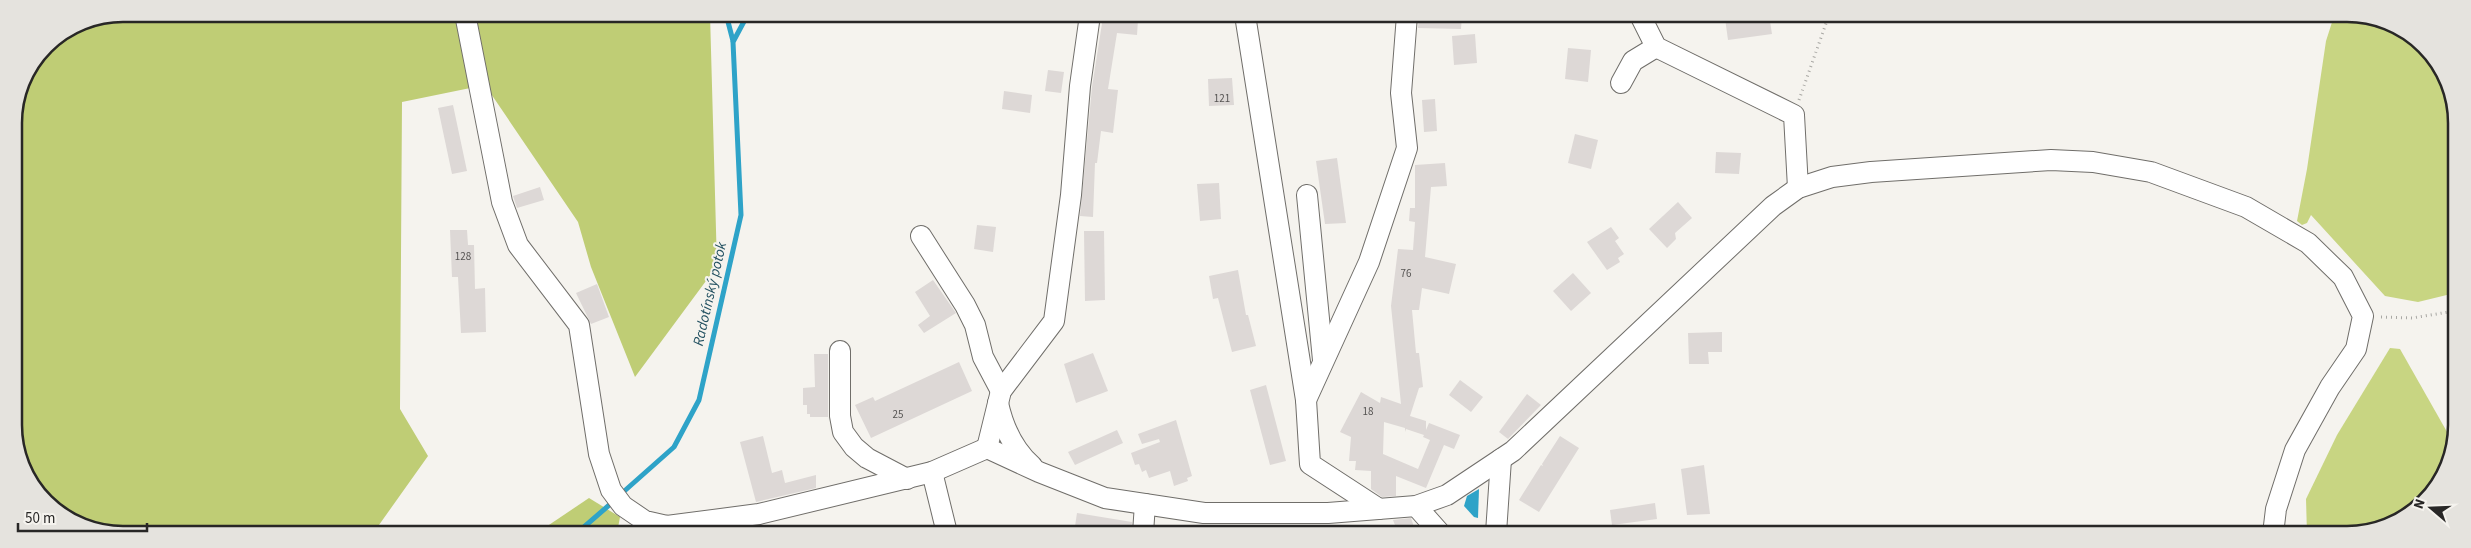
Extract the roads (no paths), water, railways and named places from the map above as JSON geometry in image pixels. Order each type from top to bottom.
[{"type":"street","points":[[1245,22],[1306,400],[1310,464],[1379,509]]},
{"type":"street","points":[[1306,400],[1370,262],[1407,148],[1401,93],[1406,22]]},
{"type":"street","points":[[1644,22],[1656,47],[1794,116],[1798,188]]},
{"type":"street","points":[[467,23],[502,202],[518,245],[579,325],[599,454],[611,490],[623,506],[643,526]]},
{"type":"street","points":[[987,448],[999,396],[1054,321],[1089,23]]},
{"type":"street","points":[[1621,83],[1633,61],[1656,47]]},
{"type":"street","points":[[669,526],[759,514],[907,479],[932,472],[987,448],[1039,472],[1105,498],[1204,514],[1328,514],[1416,506],[1446,495],[1514,451],[1773,206],[1798,188],[1832,177],[1871,172],[2051,160],[2093,162],[2151,172],[2246,207],[2308,243],[2343,277],[2363,316],[2356,349],[2330,387],[2295,450],[2276,509],[2274,525]]},
{"type":"street","points":[[1307,195],[1323,362]]},
{"type":"street","points":[[921,236],[965,305],[975,325],[983,357],[999,396],[1000,414],[1016,448],[1030,465],[1039,472]]},
{"type":"street","points":[[840,351],[840,416],[843,432],[854,447],[867,458],[907,479]]},
{"type":"street","points":[[1497,525],[1501,459]]},
{"type":"street","points":[[932,472],[945,526]]},
{"type":"street","points":[[1144,526],[1145,504]]},
{"type":"street","points":[[1416,506],[1433,525]]},
{"type":"water","points":[[1479,489],[1478,518],[1474,517],[1464,506],[1467,496]]},
{"type":"waterway","points":[[728,23],[733,41]]},
{"type":"waterway","name":"Radotínský potok","points":[[621,494],[674,447],[699,400],[741,215],[733,42],[743,23]]},
{"type":"waterway","name":"Radotínský potok","points":[[585,526],[615,500]]}]
